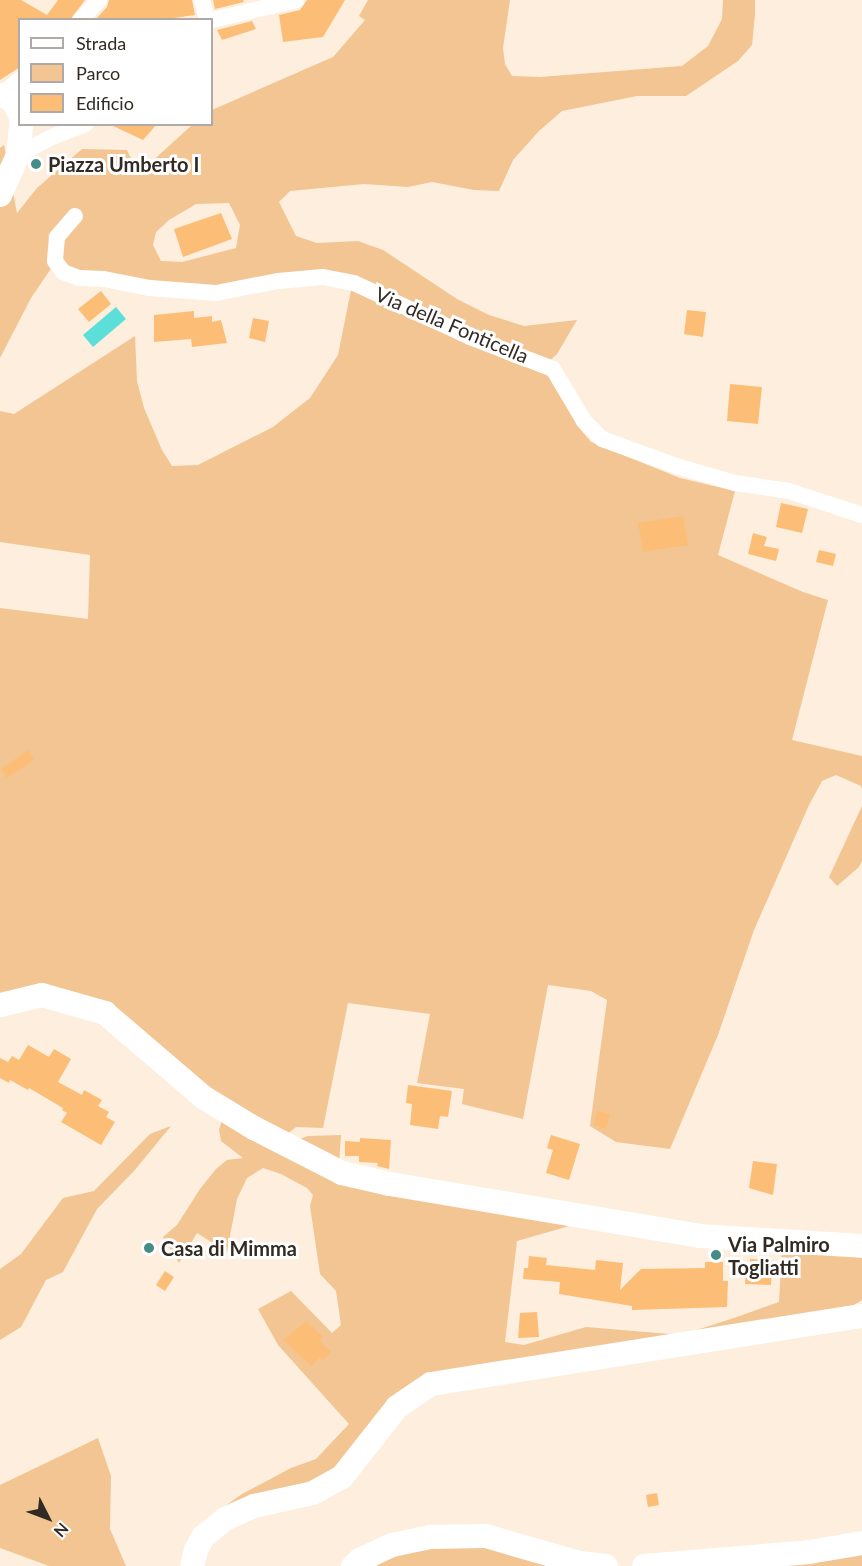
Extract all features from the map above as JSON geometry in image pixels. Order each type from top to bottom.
[{"type":"street","points":[[82,18],[99,0]]},
{"type":"street","points":[[202,0],[208,18]]},
{"type":"street","points":[[213,19],[279,1],[297,0]]},
{"type":"street","points":[[18,80],[1,92],[13,100],[18,111]]},
{"type":"street","points":[[0,195],[18,155],[21,126]]},
{"type":"street","points":[[18,155],[52,137],[81,126]]},
{"type":"street","name":"Via della Fonticella","points":[[75,216],[57,237],[55,261],[63,272],[79,278],[104,279],[150,288],[216,293],[278,281],[323,277],[354,283],[470,338],[553,369],[584,421],[602,439],[686,469],[735,483],[789,491],[862,515]]},
{"type":"street","points":[[0,1005],[42,995],[105,1013],[210,1102],[278,1142],[342,1173],[390,1184],[700,1236],[862,1246]]},
{"type":"street","points":[[192,1566],[196,1550],[204,1537],[225,1519],[254,1506],[312,1493],[342,1477],[397,1407],[431,1384],[862,1316]]},
{"type":"street","points":[[353,1566],[360,1560],[392,1545],[430,1538],[486,1536],[579,1563],[606,1566]]},
{"type":"street","points":[[644,1566],[809,1552],[862,1544]]},
{"type":"green space","points":[[368,0],[510,0],[503,48],[505,64],[512,76],[540,77],[682,66],[708,46],[722,19],[723,0],[755,0],[752,45],[738,61],[686,96],[637,96],[562,111],[539,131],[513,160],[499,191],[474,190],[432,182],[408,187],[364,184],[290,191],[279,202],[296,236],[317,243],[358,241],[383,250],[457,299],[489,315],[524,326],[577,320],[557,354],[547,363],[355,280],[215,291],[52,267],[31,298],[0,358],[0,148],[4,145],[17,213],[37,188],[82,149],[127,150],[136,169],[148,165],[191,126],[213,126],[213,110],[333,57],[365,20],[359,16]],"holes":[[[229,203],[240,225],[236,248],[182,262],[161,261],[153,245],[156,232],[169,220],[196,204]]]},
{"type":"green space","points":[[352,285],[551,371],[564,391],[576,424],[591,442],[680,478],[735,491],[718,555],[803,592],[828,600],[792,740],[862,756],[862,789],[861,786],[836,775],[822,781],[809,805],[754,930],[718,1035],[670,1149],[616,1142],[590,1126],[607,1000],[591,991],[548,985],[523,1119],[462,1104],[464,1089],[417,1083],[430,1014],[348,1003],[323,1128],[296,1127],[286,1135],[206,1094],[106,1010],[0,1001],[0,608],[88,619],[90,555],[0,542],[0,411],[14,414],[135,336],[137,381],[144,408],[162,450],[172,466],[198,465],[273,427],[310,398],[338,355]]},
{"type":"green space","points":[[862,806],[862,861],[859,867],[837,886],[829,877]]},
{"type":"green space","points":[[222,1120],[271,1148],[587,1221],[517,1241],[505,1342],[524,1345],[586,1327],[681,1335],[737,1317],[779,1302],[782,1248],[862,1257],[862,1300],[852,1306],[431,1380],[340,1474],[214,1514],[242,1494],[291,1468],[316,1459],[349,1424],[278,1345],[258,1309],[291,1291],[332,1333],[341,1325],[336,1291],[320,1274],[310,1206],[313,1195],[307,1188],[281,1174],[263,1168],[247,1178],[237,1199],[227,1252],[197,1233],[179,1263],[163,1237],[177,1225],[216,1169],[227,1160],[243,1158],[221,1141],[219,1130]]},
{"type":"green space","points":[[171,1126],[134,1171],[97,1209],[63,1272],[46,1280],[21,1327],[0,1340],[0,1269],[21,1254],[63,1198],[94,1191],[150,1134]]},
{"type":"green space","points":[[341,1135],[339,1165],[297,1140],[308,1136]]},
{"type":"green space","points":[[98,1438],[111,1476],[110,1529],[126,1566],[49,1566],[0,1548],[0,1485]]},
{"type":"green space","points":[[472,1542],[577,1566],[367,1566],[399,1551]]},
{"type":"green space","points":[[862,1554],[862,1566],[770,1566]]},
{"type":"water","points":[[116,307],[126,319],[93,347],[83,335]]},
{"type":"building","points":[[0,0],[21,0],[47,15],[58,0],[85,0],[72,18],[18,18],[18,68],[0,80]]},
{"type":"building","points":[[109,0],[192,0],[195,15],[174,18],[97,18],[107,7]]},
{"type":"building","points":[[213,0],[243,0],[244,2],[215,9]]},
{"type":"building","points":[[307,0],[345,0],[323,37],[283,42],[279,15],[300,10]]},
{"type":"building","points":[[252,21],[256,29],[222,40],[217,30]]},
{"type":"building","points":[[113,126],[155,126],[143,140]]},
{"type":"building","points":[[221,213],[232,239],[183,257],[174,229]]},
{"type":"building","points":[[101,291],[111,304],[89,322],[78,309]]},
{"type":"building","points":[[687,310],[706,312],[703,337],[684,334]]},
{"type":"building","points":[[194,311],[194,318],[212,316],[212,322],[221,320],[227,343],[192,347],[191,339],[154,342],[154,315]]},
{"type":"building","points":[[253,318],[269,321],[265,342],[249,338]]},
{"type":"building","points":[[730,384],[762,387],[758,424],[727,421]]},
{"type":"building","points":[[781,503],[808,509],[802,533],[776,527]]},
{"type":"building","points":[[683,516],[688,545],[643,552],[638,523]]},
{"type":"building","points":[[753,533],[767,537],[764,546],[779,549],[776,561],[748,554]]},
{"type":"building","points":[[819,550],[836,554],[833,566],[816,562]]},
{"type":"building","points":[[28,750],[34,760],[7,778],[1,769]]},
{"type":"building","points":[[28,1045],[49,1057],[54,1049],[71,1059],[58,1082],[82,1095],[84,1090],[102,1100],[98,1106],[109,1112],[106,1117],[115,1122],[101,1145],[61,1122],[67,1113],[62,1110],[63,1108],[29,1088],[28,1090],[10,1080],[9,1083],[0,1078],[0,1058],[8,1062],[12,1056],[19,1060]]},
{"type":"building","points":[[408,1085],[452,1091],[448,1117],[440,1116],[438,1129],[410,1125],[412,1104],[406,1103]]},
{"type":"building","points":[[597,1111],[610,1114],[606,1129],[594,1125]]},
{"type":"building","points":[[551,1135],[580,1144],[569,1180],[546,1173],[553,1150],[547,1148]]},
{"type":"building","points":[[360,1138],[391,1140],[389,1169],[377,1166],[378,1163],[359,1162],[359,1156],[345,1156],[345,1141],[360,1142]]},
{"type":"building","points":[[753,1161],[777,1164],[773,1195],[749,1188]]},
{"type":"building","points":[[529,1256],[547,1258],[546,1265],[595,1270],[596,1260],[623,1263],[620,1290],[641,1269],[705,1268],[705,1262],[723,1262],[723,1281],[728,1281],[727,1307],[632,1310],[632,1306],[559,1294],[560,1282],[523,1279],[524,1268],[528,1268]]},
{"type":"building","points":[[750,1259],[772,1260],[771,1285],[745,1284],[746,1265],[750,1265]]},
{"type":"building","points":[[165,1271],[174,1277],[165,1291],[156,1285]]},
{"type":"building","points":[[537,1312],[539,1337],[518,1338],[520,1313]]},
{"type":"building","points":[[306,1321],[323,1337],[320,1341],[331,1352],[323,1360],[320,1357],[311,1366],[283,1340]]},
{"type":"building","points":[[657,1493],[659,1505],[648,1507],[646,1495]]},
{"type":"place","name":"Piazza Umberto I","points":[[36,164]]},
{"type":"place","name":"Casa di Mimma","points":[[149,1248]]},
{"type":"place","name":"Via Palmiro Togliatti","points":[[716,1255]]}]
